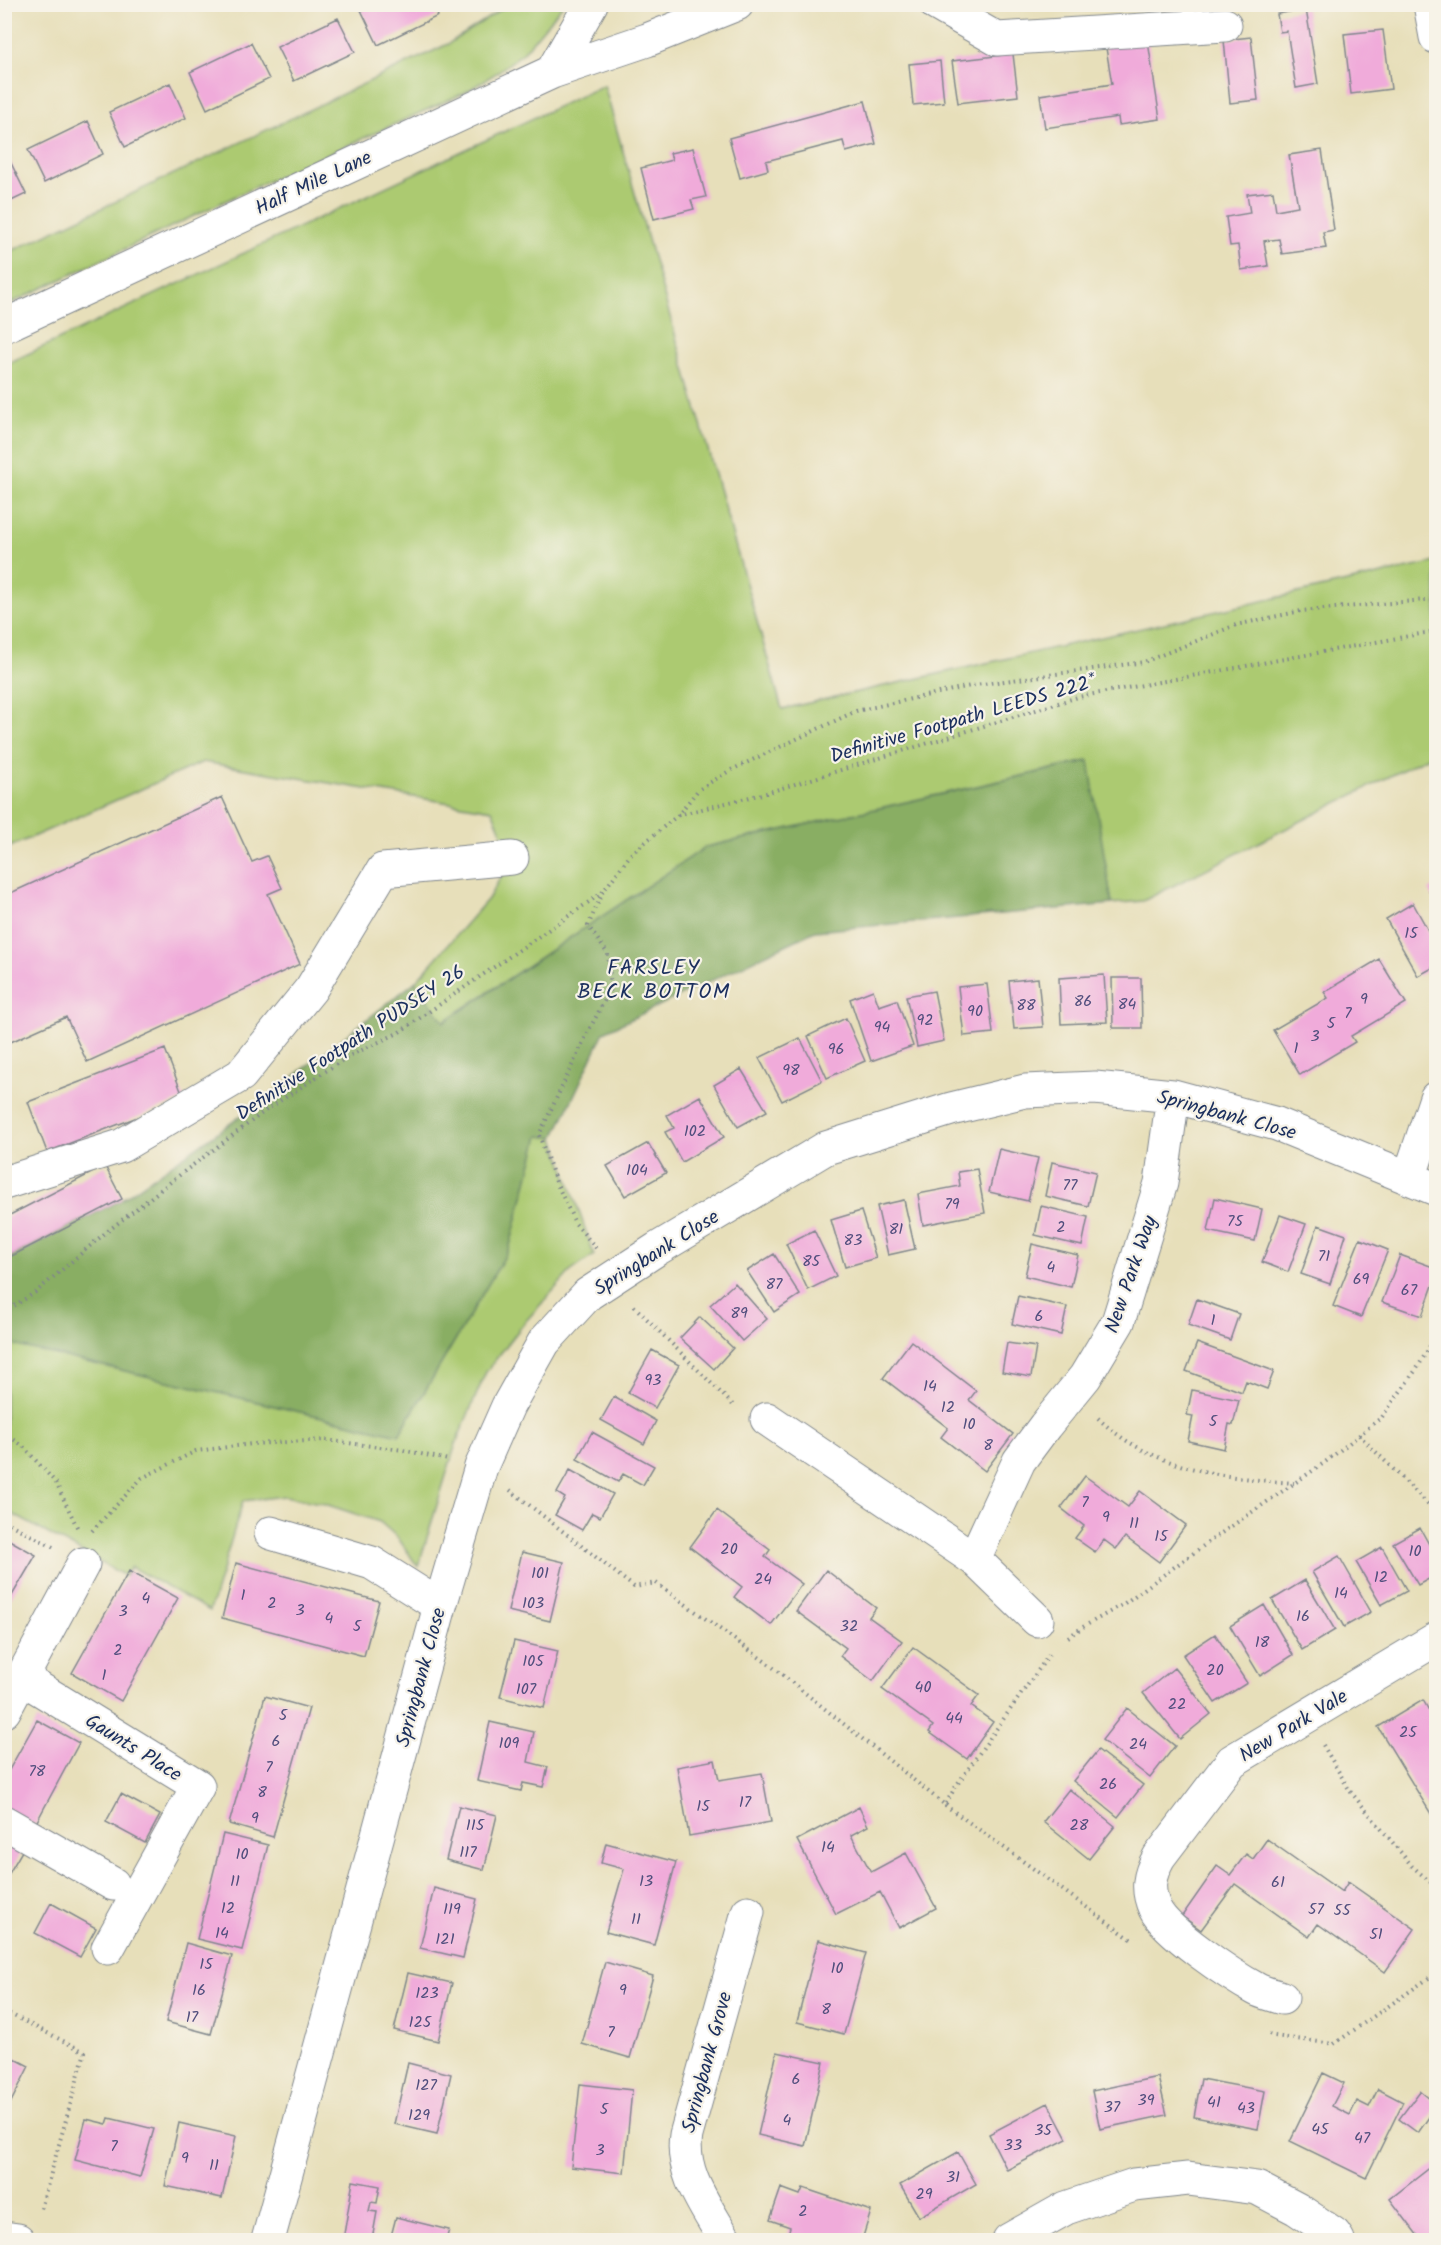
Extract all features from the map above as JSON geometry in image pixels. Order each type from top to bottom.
[{"type":"street","points":[[552,72],[591,4]]},
{"type":"street","name":"Half Mile Lane","points":[[4,326],[552,72],[647,40],[737,4]]},
{"type":"street","points":[[936,4],[997,39],[1226,25]]},
{"type":"street","points":[[1430,4],[1437,37]]},
{"type":"street","points":[[4,1183],[121,1146],[241,1075],[311,989],[383,870],[512,858]]},
{"type":"street","name":"Springbank Close","points":[[268,2241],[440,1606],[481,1467],[508,1406],[544,1342],[588,1294],[657,1249],[826,1148],[951,1109],[1024,1091],[1095,1088],[1173,1095],[1276,1124],[1423,1183]]},
{"type":"street","name":"New Park Way","points":[[974,1559],[1019,1461],[1086,1377],[1118,1322],[1161,1183],[1173,1095]]},
{"type":"street","points":[[1423,1183],[1437,1098]]},
{"type":"street","points":[[767,1419],[974,1559],[1037,1620]]},
{"type":"street","points":[[271,1533],[372,1563],[440,1606]]},
{"type":"street","points":[[4,1711],[83,1552]]},
{"type":"street","name":"New Park Vale","points":[[1282,1998],[1257,1990],[1170,1929],[1155,1911],[1150,1892],[1150,1874],[1159,1857],[1232,1761],[1437,1639]]},
{"type":"street","name":"Gaunts Place","points":[[22,1678],[198,1786],[108,1948]]},
{"type":"street","points":[[4,1822],[113,1884]]},
{"type":"street","name":"Springbank Grove","points":[[725,2241],[692,2180],[686,2166],[684,2151],[686,2135],[748,1912]]},
{"type":"street","points":[[1009,2241],[1066,2208],[1134,2186],[1188,2179],[1257,2188],[1297,2209],[1334,2234],[1338,2241]]},
{"type":"street","points":[[4,2238],[28,2229]]},
{"type":"path","points":[[678,815],[698,790],[729,771],[856,711],[975,685],[1144,662],[1236,625],[1301,611],[1437,599]]},
{"type":"path","name":"Definitive Footpath LEEDS 222*","points":[[678,815],[766,793],[1078,697],[1437,631]]},
{"type":"path","name":"Definitive Footpath PUDSEY 26","points":[[4,1312],[36,1292],[159,1191],[269,1108],[349,1056],[398,1033],[602,893],[631,854],[678,815]]},
{"type":"path","points":[[602,893],[588,926],[608,954],[611,988],[539,1135],[556,1182],[576,1223],[600,1253],[610,1280],[746,1418],[767,1419]]},
{"type":"path","points":[[1064,1640],[1122,1605],[1294,1483],[1382,1417],[1418,1367],[1437,1335]]},
{"type":"path","points":[[1072,1393],[1107,1427],[1138,1449],[1194,1470],[1240,1479],[1294,1483]]},
{"type":"path","points":[[4,1433],[22,1445],[56,1483],[83,1552]]},
{"type":"path","points":[[1359,1435],[1437,1512]]},
{"type":"path","points":[[83,1552],[142,1478],[196,1451],[252,1444],[325,1440],[403,1450],[481,1467],[634,1587],[656,1583],[760,1658],[945,1805],[1055,1647]]},
{"type":"path","points":[[4,1521],[83,1552]]},
{"type":"path","points":[[1306,1717],[1350,1791],[1412,1866],[1437,1887]]},
{"type":"path","points":[[1334,2044],[1437,1973]]},
{"type":"path","points":[[4,2011],[85,2052],[28,2229]]},
{"type":"green space","points":[[508,5],[563,5],[523,53],[464,93],[244,192],[5,306],[5,254],[448,44]]},
{"type":"green space","points":[[604,85],[782,709],[1436,562],[1436,753],[1143,901],[1112,904],[1088,761],[706,847],[443,1022],[415,982],[488,899],[512,858],[492,810],[203,762],[5,849],[4,365]]},
{"type":"green space","points":[[1089,761],[1112,904],[815,931],[604,1032],[554,1138],[539,1136],[509,1249],[399,1435],[5,1343],[5,1260],[122,1199],[261,1102],[415,982],[444,1022],[706,847]]},
{"type":"green space","points":[[539,1135],[554,1138],[594,1255],[570,1272],[525,1322],[486,1372],[456,1443],[418,1567],[398,1538],[380,1522],[325,1504],[285,1496],[243,1501],[210,1611],[131,1567],[125,1576],[5,1510],[5,1343],[399,1435],[509,1249]]},
{"type":"building","points":[[373,4],[432,4],[438,16],[378,45],[361,10]]},
{"type":"building","points":[[1314,4],[1337,4],[1337,6],[1315,8]]},
{"type":"building","points":[[1306,9],[1318,84],[1296,88],[1287,31],[1280,32],[1277,14]]},
{"type":"building","points":[[338,18],[355,52],[294,81],[277,47]]},
{"type":"building","points":[[1383,30],[1391,89],[1351,94],[1344,34]]},
{"type":"building","points":[[1147,35],[1160,119],[1119,125],[1118,117],[1045,128],[1040,95],[1112,84],[1105,42]]},
{"type":"building","points":[[1251,37],[1258,100],[1230,103],[1224,40]]},
{"type":"building","points":[[251,43],[269,79],[207,109],[190,72]]},
{"type":"building","points":[[1013,54],[1018,96],[958,103],[952,61]]},
{"type":"building","points":[[940,61],[944,102],[913,105],[909,64]]},
{"type":"building","points":[[170,83],[186,118],[125,147],[109,112]]},
{"type":"building","points":[[865,101],[876,144],[846,152],[843,141],[766,161],[768,170],[740,178],[729,138]]},
{"type":"building","points":[[88,121],[103,154],[44,183],[28,150]]},
{"type":"building","points":[[693,148],[706,197],[691,200],[694,209],[654,219],[641,168],[672,160],[670,153]]},
{"type":"building","points":[[1322,150],[1334,230],[1323,232],[1326,248],[1282,254],[1279,239],[1264,241],[1268,266],[1241,270],[1238,245],[1230,246],[1226,217],[1250,213],[1247,194],[1273,191],[1276,210],[1298,206],[1289,155]]},
{"type":"building","points":[[9,159],[26,194],[5,204],[5,161]]},
{"type":"building","points":[[222,797],[252,862],[267,856],[282,888],[268,894],[300,964],[87,1062],[66,1017],[4,1045],[4,896]]},
{"type":"building","points":[[1436,886],[1436,903],[1429,890]]},
{"type":"building","points":[[1413,903],[1436,945],[1436,966],[1418,976],[1386,919]]},
{"type":"building","points":[[1379,959],[1406,1003],[1351,1036],[1355,1042],[1300,1075],[1273,1030],[1328,998],[1324,992]]},
{"type":"building","points":[[1104,975],[1107,1022],[1061,1024],[1059,978]]},
{"type":"building","points":[[1038,978],[1043,1027],[1014,1029],[1009,981]]},
{"type":"building","points":[[1112,978],[1141,978],[1142,1028],[1113,1028]]},
{"type":"building","points":[[987,984],[993,1033],[964,1036],[958,987]]},
{"type":"building","points":[[873,990],[879,1006],[897,1000],[913,1046],[871,1061],[850,999]]},
{"type":"building","points":[[934,991],[944,1041],[917,1047],[906,996]]},
{"type":"building","points":[[846,1018],[865,1061],[827,1078],[808,1036]]},
{"type":"building","points":[[800,1038],[822,1081],[782,1101],[759,1058]]},
{"type":"building","points":[[165,1049],[184,1099],[47,1152],[28,1102]]},
{"type":"building","points":[[741,1069],[767,1111],[738,1127],[714,1085]]},
{"type":"building","points":[[700,1096],[724,1137],[682,1162],[665,1132],[674,1128],[667,1115]]},
{"type":"building","points":[[648,1143],[666,1173],[625,1196],[607,1166]]},
{"type":"building","points":[[999,1149],[1038,1158],[1028,1201],[989,1192]]},
{"type":"building","points":[[1052,1162],[1096,1172],[1088,1206],[1045,1196]]},
{"type":"building","points":[[105,1166],[122,1199],[4,1260],[4,1218]]},
{"type":"building","points":[[977,1169],[985,1213],[923,1225],[918,1194],[960,1186],[958,1172]]},
{"type":"building","points":[[1215,1198],[1262,1209],[1255,1241],[1208,1231]]},
{"type":"building","points":[[904,1200],[915,1249],[888,1255],[877,1206]]},
{"type":"building","points":[[1041,1206],[1088,1217],[1082,1246],[1035,1235]]},
{"type":"building","points":[[861,1211],[876,1258],[845,1267],[831,1220]]},
{"type":"building","points":[[1280,1215],[1306,1224],[1288,1272],[1262,1262]]},
{"type":"building","points":[[1318,1225],[1346,1235],[1330,1284],[1301,1274]]},
{"type":"building","points":[[814,1230],[836,1276],[808,1290],[786,1244]]},
{"type":"building","points":[[1360,1239],[1388,1250],[1361,1317],[1333,1306]]},
{"type":"building","points":[[1032,1244],[1078,1255],[1071,1287],[1025,1276]]},
{"type":"building","points":[[774,1254],[800,1295],[774,1312],[747,1271]]},
{"type":"building","points":[[1400,1255],[1436,1268],[1436,1277],[1422,1316],[1382,1302]]},
{"type":"building","points":[[735,1283],[767,1319],[742,1341],[710,1305]]},
{"type":"building","points":[[1018,1296],[1067,1307],[1061,1335],[1012,1324]]},
{"type":"building","points":[[1197,1299],[1239,1314],[1230,1340],[1188,1325]]},
{"type":"building","points":[[700,1317],[733,1348],[714,1369],[680,1338]]},
{"type":"building","points":[[911,1341],[976,1391],[969,1400],[1013,1434],[985,1471],[941,1437],[948,1428],[883,1378]]},
{"type":"building","points":[[1007,1343],[1036,1347],[1031,1377],[1002,1372]]},
{"type":"building","points":[[1197,1343],[1274,1371],[1267,1389],[1246,1381],[1242,1392],[1186,1371]]},
{"type":"building","points":[[652,1350],[679,1365],[655,1408],[628,1393]]},
{"type":"building","points":[[1192,1390],[1239,1400],[1233,1425],[1229,1424],[1224,1449],[1188,1441],[1193,1416],[1187,1415]]},
{"type":"building","points":[[614,1397],[656,1421],[644,1444],[601,1420]]},
{"type":"building","points":[[592,1432],[654,1466],[643,1485],[623,1474],[618,1482],[577,1459]]},
{"type":"building","points":[[570,1470],[613,1494],[600,1517],[592,1513],[582,1530],[555,1515],[565,1498],[557,1493]]},
{"type":"building","points":[[1085,1476],[1128,1507],[1140,1491],[1186,1525],[1159,1562],[1125,1537],[1116,1549],[1104,1540],[1095,1552],[1075,1538],[1084,1526],[1061,1508]]},
{"type":"building","points":[[717,1510],[770,1550],[765,1557],[802,1584],[771,1625],[734,1597],[742,1587],[690,1547]]},
{"type":"building","points":[[1420,1528],[1436,1557],[1436,1575],[1418,1585],[1393,1543]]},
{"type":"building","points":[[4,1537],[36,1555],[10,1599],[4,1596]]},
{"type":"building","points":[[1382,1547],[1407,1591],[1381,1605],[1356,1562]]},
{"type":"building","points":[[522,1552],[564,1562],[550,1621],[508,1611]]},
{"type":"building","points":[[1339,1556],[1371,1612],[1344,1627],[1312,1572]]},
{"type":"building","points":[[236,1563],[379,1601],[364,1656],[222,1618]]},
{"type":"building","points":[[826,1570],[876,1608],[869,1617],[902,1641],[873,1681],[840,1656],[846,1648],[796,1611]]},
{"type":"building","points":[[129,1571],[178,1598],[121,1701],[72,1673]]},
{"type":"building","points":[[1305,1580],[1335,1630],[1302,1650],[1272,1600]]},
{"type":"building","points":[[1264,1605],[1293,1655],[1260,1676],[1230,1626]]},
{"type":"building","points":[[1215,1634],[1247,1683],[1215,1703],[1183,1655]]},
{"type":"building","points":[[514,1641],[558,1651],[544,1708],[500,1697]]},
{"type":"building","points":[[913,1647],[979,1695],[971,1706],[993,1722],[967,1759],[929,1732],[933,1726],[882,1689]]},
{"type":"building","points":[[1174,1668],[1211,1714],[1180,1739],[1143,1693]]},
{"type":"building","points":[[265,1696],[309,1708],[273,1837],[229,1824]]},
{"type":"building","points":[[1423,1700],[1436,1723],[1436,1810],[1431,1814],[1378,1727]]},
{"type":"building","points":[[1127,1708],[1175,1746],[1150,1778],[1102,1740]]},
{"type":"building","points":[[37,1720],[79,1743],[35,1825],[4,1808],[4,1779]]},
{"type":"building","points":[[490,1722],[534,1732],[528,1762],[548,1767],[543,1787],[523,1783],[521,1791],[477,1781]]},
{"type":"building","points":[[1098,1750],[1143,1785],[1118,1817],[1073,1781]]},
{"type":"building","points":[[715,1760],[719,1780],[762,1773],[771,1822],[689,1836],[677,1767]]},
{"type":"building","points":[[1069,1789],[1115,1826],[1089,1859],[1043,1822]]},
{"type":"building","points":[[121,1794],[160,1815],[145,1843],[106,1822]]},
{"type":"building","points":[[459,1806],[497,1815],[484,1870],[446,1860]]},
{"type":"building","points":[[859,1807],[868,1826],[851,1835],[871,1872],[906,1853],[936,1908],[899,1928],[880,1892],[836,1914],[797,1840]]},
{"type":"building","points":[[4,1834],[25,1846],[4,1882]]},
{"type":"building","points":[[223,1834],[268,1845],[242,1950],[197,1939]]},
{"type":"building","points":[[1267,1839],[1342,1892],[1348,1882],[1415,1929],[1385,1972],[1318,1924],[1309,1937],[1235,1884],[1201,1930],[1182,1916],[1217,1866],[1230,1875],[1246,1854],[1253,1859]]},
{"type":"building","points":[[606,1843],[676,1862],[654,1945],[606,1932],[624,1869],[601,1863]]},
{"type":"building","points":[[434,1888],[477,1899],[463,1958],[420,1948]]},
{"type":"building","points":[[51,1903],[96,1928],[80,1957],[35,1933]]},
{"type":"building","points":[[818,1940],[866,1953],[844,2034],[797,2022]]},
{"type":"building","points":[[186,1943],[232,1956],[211,2034],[166,2022]]},
{"type":"building","points":[[605,1962],[653,1976],[630,2058],[582,2044]]},
{"type":"building","points":[[408,1973],[452,1983],[438,2041],[394,2030]]},
{"type":"building","points":[[777,2052],[824,2062],[805,2146],[758,2135]]},
{"type":"building","points":[[4,2053],[29,2066],[6,2112],[4,2111]]},
{"type":"building","points":[[408,2063],[451,2074],[437,2134],[394,2124]]},
{"type":"building","points":[[1323,2073],[1344,2083],[1332,2106],[1350,2115],[1357,2101],[1369,2107],[1378,2089],[1403,2102],[1366,2178],[1290,2141]]},
{"type":"building","points":[[1158,2077],[1167,2115],[1100,2129],[1092,2091]]},
{"type":"building","points":[[1201,2079],[1265,2091],[1258,2129],[1194,2117]]},
{"type":"building","points":[[580,2084],[632,2090],[624,2173],[571,2167]]},
{"type":"building","points":[[1420,2091],[1436,2104],[1436,2107],[1418,2133],[1399,2119]]},
{"type":"building","points":[[1048,2103],[1067,2139],[1007,2170],[989,2134]]},
{"type":"building","points":[[109,2118],[154,2129],[140,2177],[75,2160],[86,2119],[107,2124]]},
{"type":"building","points":[[179,2123],[236,2136],[222,2198],[165,2186]]},
{"type":"building","points":[[958,2152],[976,2184],[919,2217],[900,2185]]},
{"type":"building","points":[[1436,2163],[1436,2240],[1421,2240],[1390,2199]]},
{"type":"building","points":[[353,2181],[380,2186],[377,2203],[371,2202],[369,2211],[377,2212],[372,2240],[343,2240]]},
{"type":"building","points":[[781,2188],[800,2195],[803,2188],[871,2211],[862,2240],[809,2240],[788,2234],[790,2227],[770,2220]]},
{"type":"building","points":[[396,2217],[449,2230],[446,2240],[390,2240]]},
{"type":"district","name":"FARSLEY BECK BOTTOM","points":[[654,979]]}]
